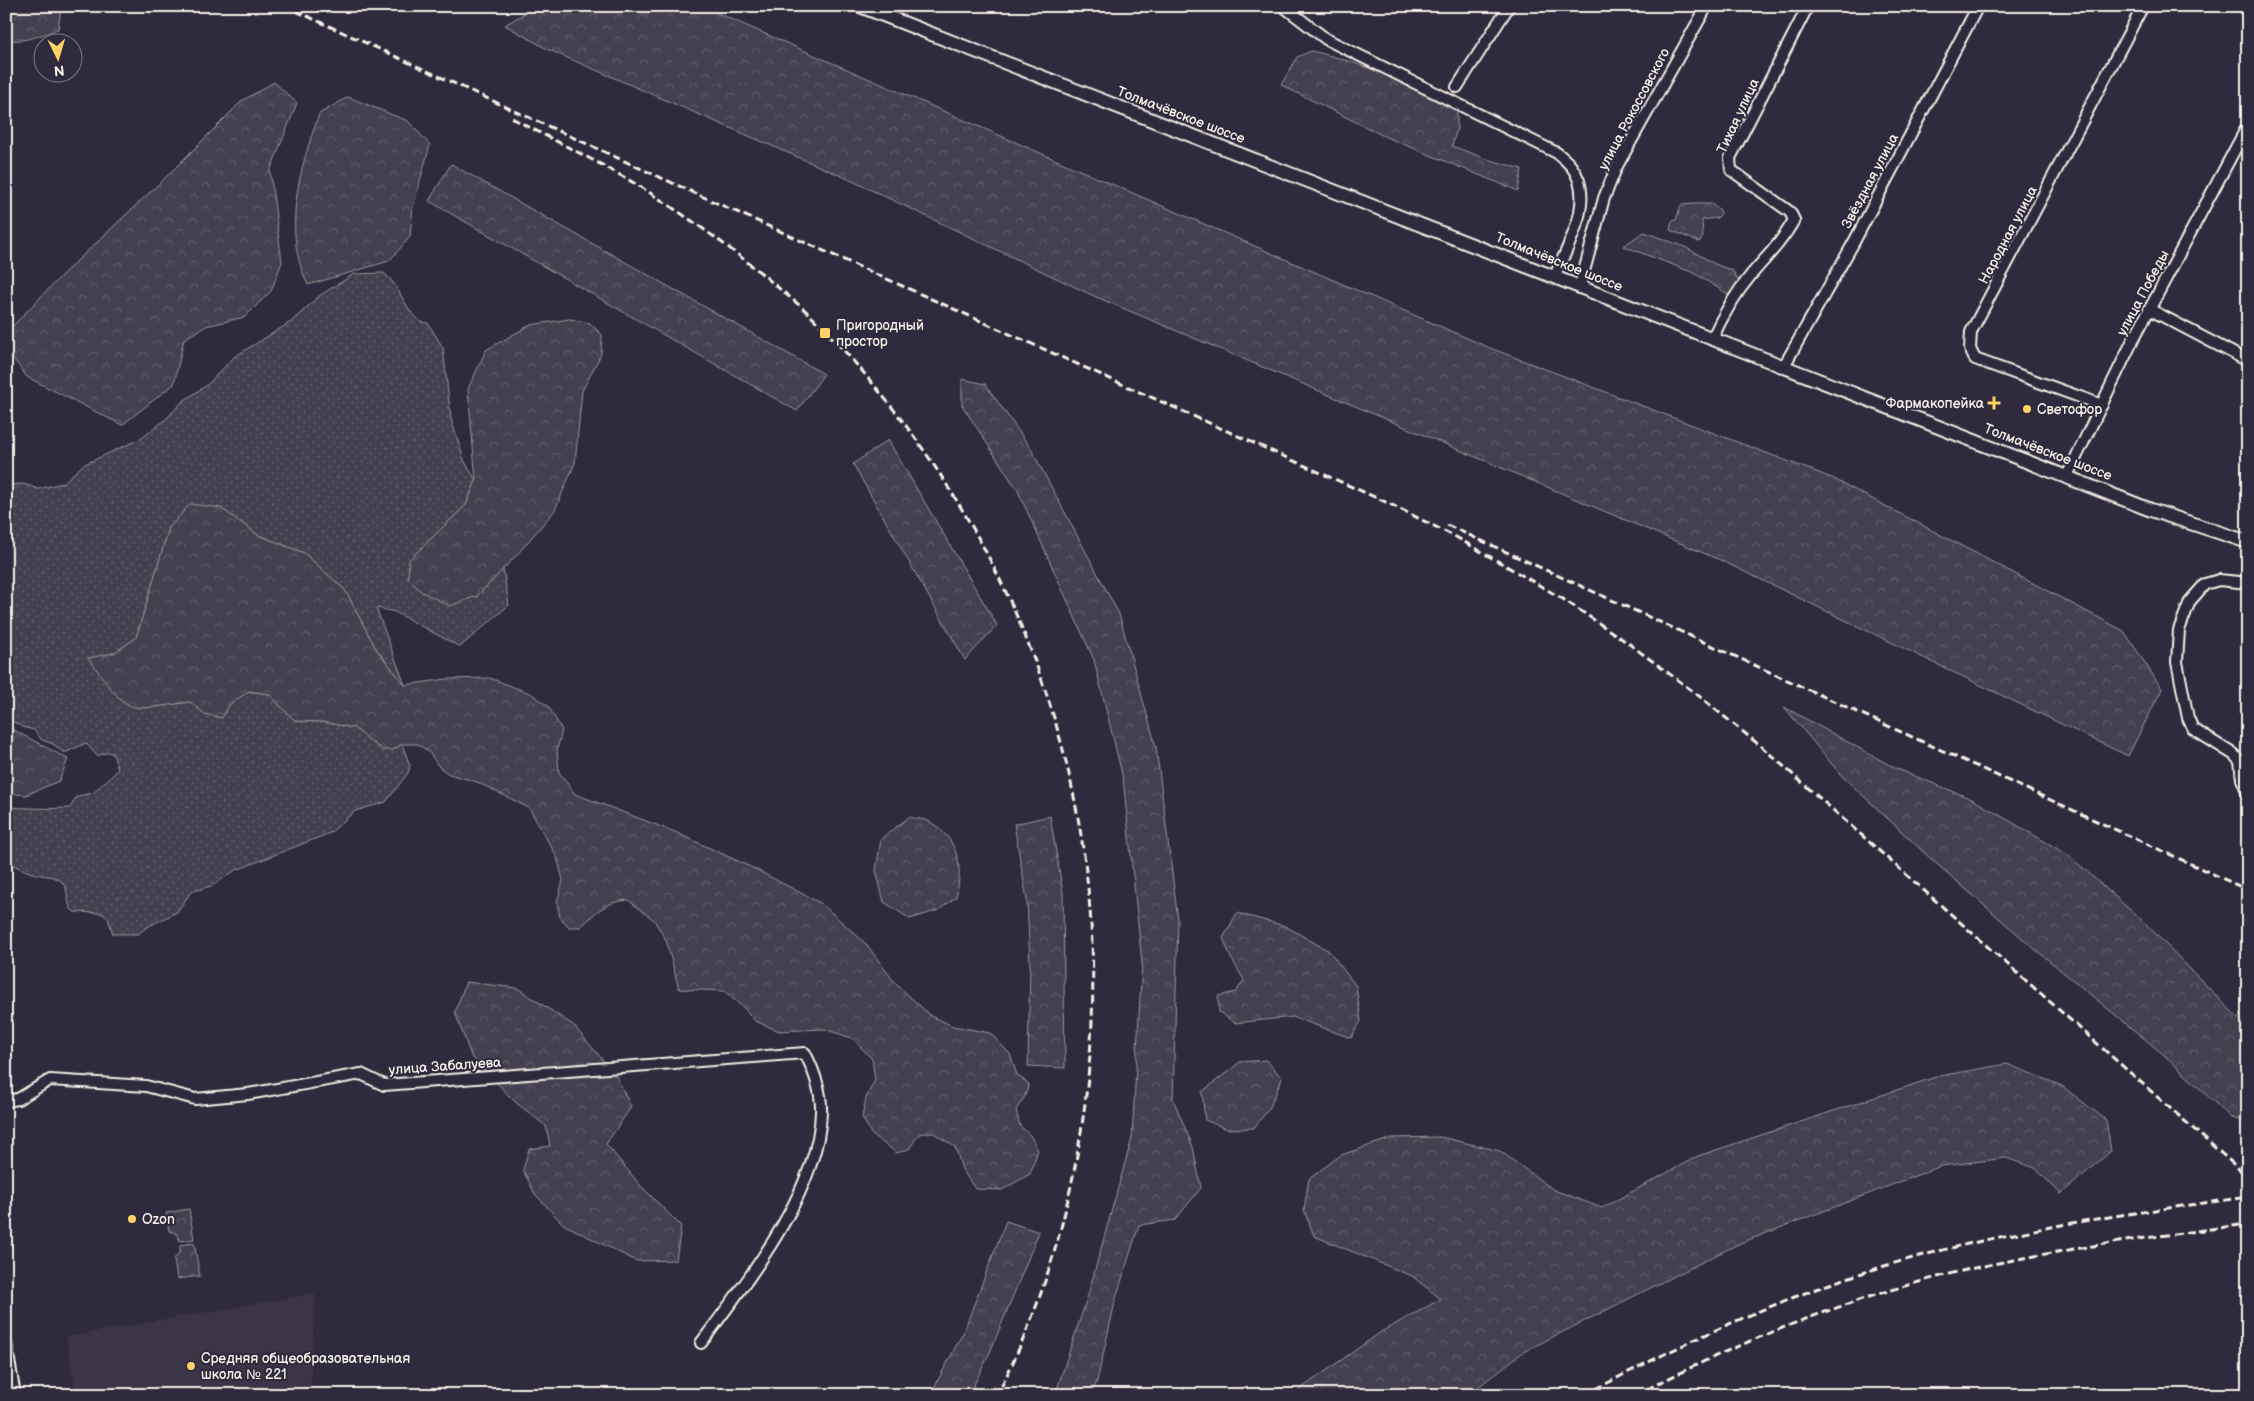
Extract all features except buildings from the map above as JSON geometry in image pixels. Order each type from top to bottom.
[{"type":"main road","name":"Толмачёвское шоссе","points":[[860,6],[2152,510],[2248,542]]},
{"type":"street","points":[[1283,6],[1326,39],[1557,153],[1573,168],[1582,192],[1580,216],[1555,276]]},
{"type":"street","points":[[1457,87],[1509,6]]},
{"type":"street","name":"улица Рокоссовского","points":[[1580,286],[1604,198],[1617,166],[1707,6]]},
{"type":"street","name":"Тихая улица","points":[[1712,339],[1721,318],[1750,276],[1781,242],[1794,220],[1790,212],[1731,170],[1730,158],[1808,6]]},
{"type":"street","name":"Звёздная улица","points":[[1784,366],[1854,242],[1978,6]]},
{"type":"street","name":"Народная улица","points":[[2102,405],[1975,359],[1970,348],[1971,332],[2143,6]]},
{"type":"street","name":"улица Победы","points":[[2067,476],[2149,309],[2248,125]]},
{"type":"street","points":[[2149,309],[2248,361]]},
{"type":"street","points":[[2248,583],[2219,580],[2205,584],[2190,601],[2179,630],[2177,662],[2188,718],[2193,729],[2233,754],[2240,761],[2242,779],[2248,794]]},
{"type":"street","name":"улица Забалуева","points":[[6,1101],[18,1099],[50,1080],[146,1086],[195,1099],[248,1094],[361,1074],[384,1084],[806,1053],[816,1076],[821,1111],[814,1152],[799,1196],[747,1281],[701,1343]]},
{"type":"street","points":[[6,1342],[15,1395]]},
{"type":"shaded area","name":"Средняя общеобразовательная школа № 221","points":[[315,1293],[310,1395],[76,1395],[66,1337]]},
{"type":"green space","points":[[6,6],[61,8],[58,29],[50,32],[32,32],[32,38],[26,39],[6,39]]},
{"type":"green space","points":[[536,6],[701,6],[1490,348],[1832,478],[2124,631],[2162,689],[2128,756],[1720,560],[1094,296],[844,177],[547,49],[505,25]]},
{"type":"green space","points":[[1311,51],[1368,68],[1457,108],[1457,128],[1452,146],[1522,169],[1518,191],[1386,137],[1281,85],[1297,57]]},
{"type":"green space","points":[[274,82],[297,103],[270,171],[282,262],[271,291],[245,317],[206,326],[184,339],[174,384],[122,425],[27,377],[6,349],[6,333],[62,275],[164,179],[242,101]]},
{"type":"green space","points":[[348,97],[408,121],[430,145],[413,206],[410,237],[389,261],[308,285],[300,264],[296,243],[296,199],[300,177],[319,114]]},
{"type":"green space","points":[[451,164],[824,374],[797,411],[429,201]]},
{"type":"green space","points":[[1711,204],[1720,210],[1721,214],[1717,218],[1702,220],[1703,237],[1699,242],[1670,230],[1672,221],[1676,220],[1681,205]]},
{"type":"green space","points":[[1644,232],[1685,247],[1715,264],[1733,271],[1743,289],[1734,298],[1694,273],[1623,246]]},
{"type":"green space","points":[[383,273],[395,285],[415,317],[421,322],[428,323],[443,348],[451,419],[464,460],[476,481],[466,505],[409,560],[477,596],[503,569],[509,605],[460,647],[395,612],[376,608],[405,685],[376,649],[345,590],[304,553],[258,535],[221,508],[169,528],[136,638],[114,653],[89,658],[115,692],[145,708],[190,702],[205,714],[229,705],[248,691],[269,694],[295,721],[322,722],[354,728],[368,738],[393,750],[402,744],[410,766],[408,773],[386,802],[355,811],[330,833],[234,871],[214,885],[191,892],[177,912],[147,927],[138,934],[113,934],[108,918],[101,913],[74,912],[71,909],[65,886],[60,880],[32,873],[6,862],[6,807],[70,808],[77,796],[94,793],[118,769],[113,754],[108,752],[97,756],[86,743],[63,752],[53,744],[42,740],[34,730],[22,727],[6,717],[6,485],[24,484],[38,489],[63,483],[83,465],[142,438],[165,420],[182,402],[207,385],[234,357],[291,322],[319,296],[354,274]]},
{"type":"green space","points":[[570,319],[590,323],[602,335],[601,354],[582,391],[575,463],[555,510],[515,557],[477,596],[450,606],[422,592],[408,579],[409,560],[466,505],[476,481],[468,389],[486,350],[530,325]]},
{"type":"green space","points":[[962,379],[985,384],[1030,447],[1119,614],[1156,747],[1178,920],[1173,1099],[1193,1147],[1201,1188],[1175,1220],[1139,1225],[1116,1298],[1097,1381],[1091,1395],[1055,1395],[1088,1295],[1132,1138],[1142,963],[1123,778],[1094,660],[1018,491],[962,405]]},
{"type":"green space","points":[[888,440],[997,625],[965,660],[853,464]]},
{"type":"green space","points":[[190,504],[221,508],[258,535],[304,553],[345,590],[376,649],[405,685],[447,679],[490,678],[532,694],[548,706],[562,730],[557,750],[559,772],[575,794],[675,832],[755,869],[822,904],[866,944],[896,984],[931,1016],[953,1026],[990,1033],[1010,1054],[1017,1075],[1029,1084],[1025,1096],[1016,1110],[1020,1126],[1030,1135],[1038,1150],[1030,1174],[1002,1190],[975,1189],[962,1169],[955,1147],[932,1132],[919,1134],[909,1149],[897,1153],[872,1135],[862,1117],[866,1098],[875,1080],[872,1059],[852,1038],[824,1029],[779,1031],[755,1021],[744,1008],[724,991],[679,989],[666,940],[654,920],[628,900],[607,905],[581,927],[569,927],[560,917],[557,903],[563,880],[557,857],[529,808],[477,782],[449,774],[439,767],[429,752],[418,744],[402,744],[393,750],[382,750],[354,728],[322,722],[295,721],[269,694],[249,691],[229,705],[222,718],[205,714],[190,702],[141,708],[134,707],[123,701],[112,690],[88,658],[114,653],[136,638],[169,528]]},
{"type":"green space","points":[[1784,707],[1895,768],[1972,799],[2068,855],[2145,923],[2248,1028],[2248,1122],[2231,1118],[2163,1054],[2030,945],[1931,859],[1841,775]]},
{"type":"green space","points":[[6,726],[68,759],[59,781],[26,795],[6,793]]},
{"type":"green space","points":[[1050,816],[1063,893],[1065,1068],[1028,1066],[1030,965],[1027,900],[1014,824]]},
{"type":"green space","points":[[909,817],[930,822],[941,830],[954,847],[959,865],[956,897],[939,910],[910,919],[884,902],[876,870],[881,839]]},
{"type":"green space","points":[[1237,913],[1285,926],[1329,951],[1356,986],[1361,1021],[1351,1038],[1293,1017],[1235,1023],[1219,1012],[1218,996],[1236,992],[1244,980],[1231,958],[1223,938]]},
{"type":"green space","points":[[466,982],[517,988],[573,1025],[615,1074],[631,1107],[606,1144],[640,1185],[681,1226],[676,1260],[636,1261],[563,1224],[535,1194],[523,1170],[529,1149],[550,1146],[546,1126],[514,1101],[471,1056],[455,1012]]},
{"type":"green space","points":[[1266,1060],[1282,1078],[1270,1107],[1254,1128],[1227,1129],[1205,1120],[1202,1092],[1240,1062]]},
{"type":"green space","points":[[2007,1064],[2062,1086],[2106,1120],[2111,1151],[2061,1194],[2035,1168],[2006,1158],[1941,1166],[1738,1244],[1523,1352],[1468,1395],[1292,1395],[1381,1332],[1441,1299],[1412,1276],[1314,1236],[1304,1210],[1309,1179],[1341,1155],[1392,1138],[1441,1137],[1500,1151],[1554,1190],[1602,1208],[1698,1156],[1939,1076]]},
{"type":"green space","points":[[189,1209],[194,1239],[180,1241],[176,1233],[169,1231],[166,1213]]},
{"type":"green space","points":[[1006,1221],[1039,1232],[991,1350],[969,1395],[930,1395],[963,1333]]},
{"type":"green space","points":[[194,1243],[200,1276],[177,1279],[174,1259],[180,1252],[180,1245]]},
{"type":"railway","points":[[285,6],[701,196],[1388,503],[1456,537],[1563,599],[1628,643],[1694,692],[1763,748],[2248,1177]]},
{"type":"railway","points":[[512,118],[634,183],[668,205],[734,252],[807,312],[883,396],[948,487],[1002,584],[1044,685],[1073,791],[1089,900],[1092,1011],[1082,1125],[1061,1229],[1040,1297],[1013,1363],[997,1395]]},
{"type":"railway","points":[[1447,525],[2248,890]]},
{"type":"railway","points":[[1585,1395],[1707,1334],[1748,1316],[1833,1283],[1876,1269],[1961,1246],[2042,1229],[2248,1197]]},
{"type":"railway","points":[[1636,1395],[1717,1355],[1760,1337],[1848,1304],[1936,1277],[2079,1248],[2248,1224]]},
{"type":"place","name":"Пригородный простор","points":[[825,333]]},
{"type":"place","name":"Фармакопейка","points":[[1994,403]]},
{"type":"place","name":"Светофор","points":[[2027,409]]},
{"type":"place","name":"Ozon","points":[[132,1219]]},
{"type":"place","name":"Средняя общеобразовательная школа № 221","points":[[191,1366]]}]
